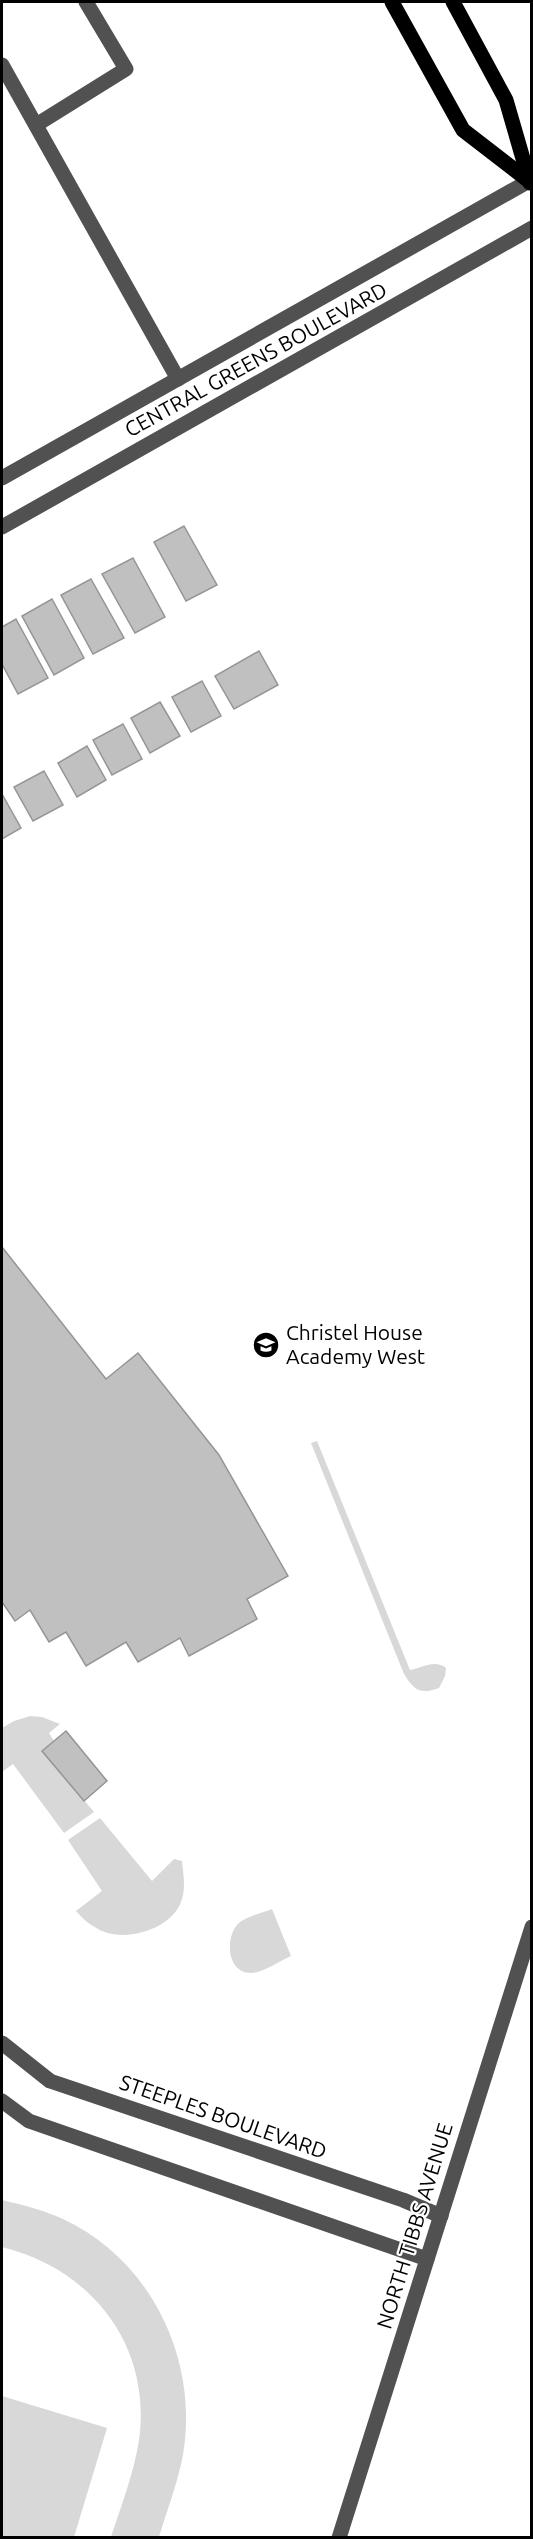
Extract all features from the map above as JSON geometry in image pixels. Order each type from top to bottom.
[{"type":"main road","points":[[392,2],[463,130],[530,183]]},
{"type":"main road","points":[[453,2],[506,100],[530,183]]},
{"type":"street","points":[[36,126],[126,69],[86,2]]},
{"type":"street","points":[[2,65],[178,379]]},
{"type":"street","name":"CENTRAL GREENS BOULEVARD","points":[[2,478],[530,183]]},
{"type":"street","name":"CENTRAL GREENS BOULEVARD","points":[[2,527],[531,228]]},
{"type":"street","name":"NORTH TIBBS AVENUE","points":[[339,2538],[531,1928]]},
{"type":"street","name":"STEEPLES BOULEVARD","points":[[2,2043],[50,2081],[403,2200],[441,2216]]},
{"type":"street","points":[[2,2101],[29,2121],[427,2259]]},
{"type":"shaded area","points":[[317,1441],[410,1670],[433,1664],[442,1665],[446,1668],[445,1676],[439,1688],[427,1691],[418,1690],[404,1674],[311,1443]]},
{"type":"shaded area","points":[[30,1716],[42,1717],[60,1724],[49,1733],[54,1741],[42,1751],[94,1812],[64,1833],[13,1764],[2,1772],[2,1728]]},
{"type":"shaded area","points":[[100,1818],[152,1881],[174,1859],[182,1861],[184,1885],[182,1899],[177,1910],[159,1926],[134,1934],[109,1933],[83,1919],[76,1911],[102,1891],[68,1840]]},
{"type":"shaded area","points":[[272,1909],[291,1956],[262,1971],[244,1972],[237,1968],[231,1955],[233,1931],[244,1920]]},
{"type":"shaded area","points":[[2,2200],[63,2219],[93,2236],[119,2257],[141,2282],[159,2310],[173,2341],[182,2373],[186,2406],[185,2440],[181,2465],[159,2537],[111,2537],[131,2477],[139,2440],[141,2406],[136,2373],[125,2343],[109,2316],[88,2293],[63,2273],[34,2258],[2,2247]]},
{"type":"shaded area","points":[[2,2396],[107,2428],[74,2537],[2,2537]]},
{"type":"building","points":[[184,526],[217,585],[186,601],[154,542]]},
{"type":"building","points":[[133,558],[165,617],[135,633],[102,574]]},
{"type":"building","points":[[91,579],[124,638],[93,654],[61,595]]},
{"type":"building","points":[[52,599],[84,658],[54,675],[22,616]]},
{"type":"building","points":[[16,619],[48,678],[18,694],[2,664],[2,627]]},
{"type":"building","points":[[259,651],[278,685],[234,709],[215,676]]},
{"type":"building","points":[[202,681],[221,716],[191,732],[172,697]]},
{"type":"building","points":[[160,702],[180,736],[150,753],[131,718]]},
{"type":"building","points":[[123,724],[142,759],[112,775],[93,740]]},
{"type":"building","points":[[87,746],[106,780],[77,797],[58,763]]},
{"type":"building","points":[[44,771],[63,805],[33,821],[14,787]]},
{"type":"building","points":[[2,794],[21,828],[2,839]]},
{"type":"building","points":[[2,1247],[106,1379],[138,1353],[219,1455],[288,1576],[247,1599],[257,1619],[189,1656],[180,1638],[138,1662],[126,1642],[86,1666],[66,1632],[49,1642],[30,1610],[15,1621],[2,1602]]},
{"type":"building","points":[[66,1731],[107,1781],[84,1801],[42,1751]]},
{"type":"place","name":"Christel House Academy West","points":[[266,1345]]}]
